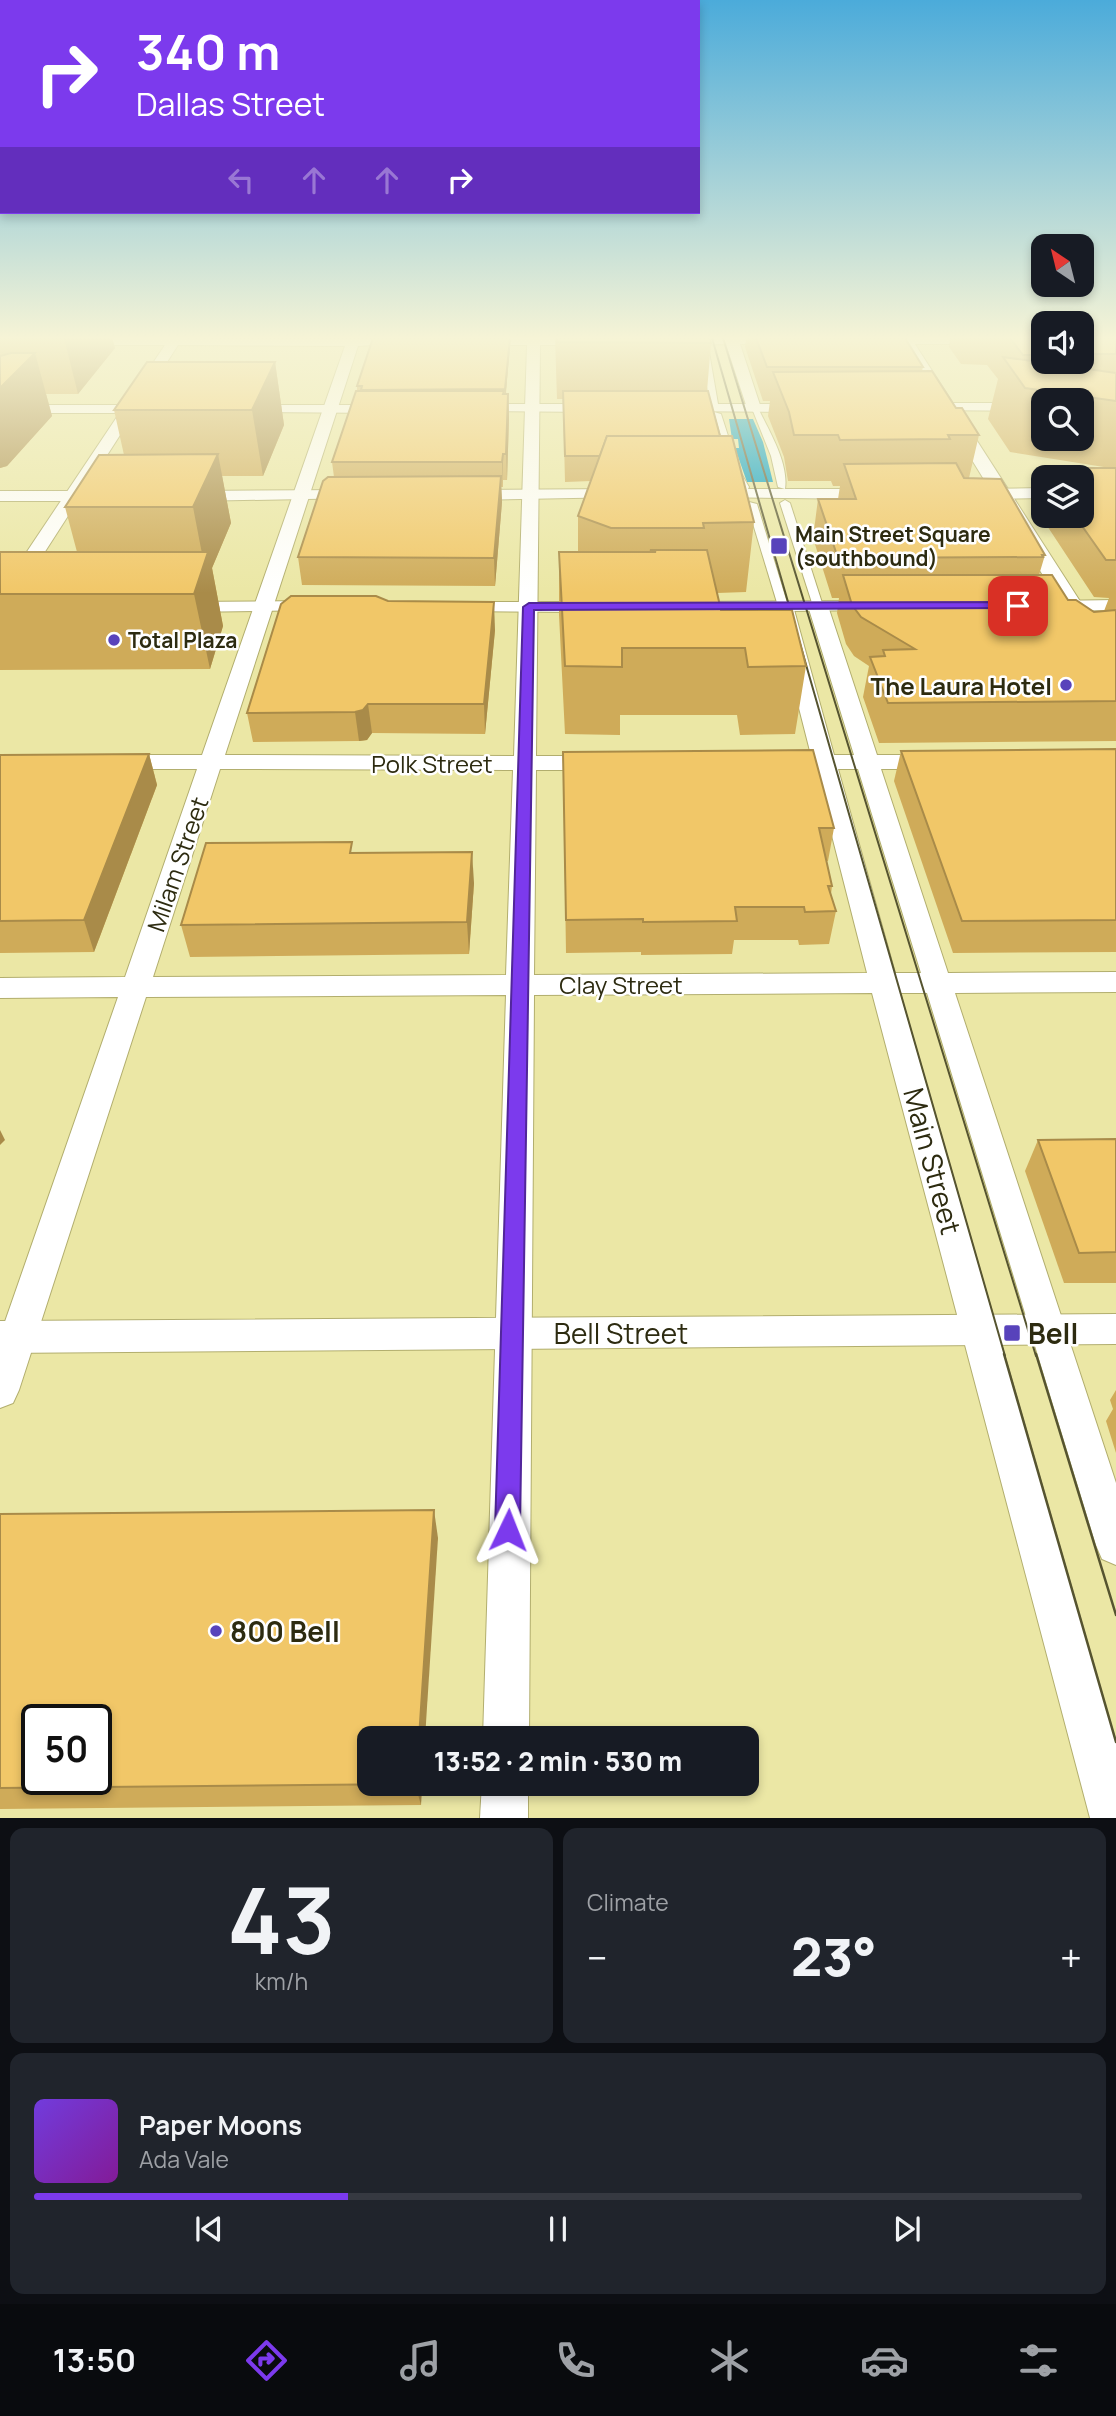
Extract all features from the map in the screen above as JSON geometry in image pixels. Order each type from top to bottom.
[{"type":"main road","points":[[5,607],[72,496],[121,423]]},
{"type":"main road","name":"Milam Street","points":[[0,1390],[9,1337],[135,988],[325,423]]},
{"type":"main road","points":[[506,1726],[508,1530],[533,423]]},
{"type":"main road","points":[[957,423],[1091,636]]},
{"type":"main road","name":"Main Street","points":[[783,606],[884,985],[1114,1818]]},
{"type":"main road","points":[[818,606],[1116,1545]]},
{"type":"main road","name":"Polk Street","points":[[101,762],[618,763]]},
{"type":"main road","points":[[781,762],[960,762]]},
{"type":"main road","name":"Clay Street","points":[[0,988],[1116,982]]},
{"type":"main road","points":[[504,1818],[505,1796]]},
{"type":"street","points":[[720,423],[735,470],[745,487]]},
{"type":"street","points":[[762,423],[781,476],[782,487]]},
{"type":"street","points":[[964,494],[1031,493]]},
{"type":"street","points":[[450,495],[639,494]]},
{"type":"street","points":[[694,494],[894,494]]},
{"type":"street","points":[[174,496],[367,495]]},
{"type":"street","points":[[0,496],[108,496]]},
{"type":"street","points":[[785,503],[818,606]]},
{"type":"street","name":"Main Street","points":[[752,504],[783,606]]},
{"type":"street","points":[[1030,606],[1116,605]]},
{"type":"street","points":[[167,607],[337,606]]},
{"type":"street","points":[[667,607],[881,606]]},
{"type":"street","points":[[446,607],[603,607]]},
{"type":"street","name":"Bell Street","points":[[9,1337],[1116,1329]]},
{"type":"water","points":[[730,423],[755,423],[763,442],[773,482],[747,482],[735,448],[739,448],[738,439],[732,439]]},
{"type":"building","points":[[345,423],[507,423],[506,454],[503,454],[502,462],[332,462]]},
{"type":"building","points":[[564,423],[716,423],[720,436],[607,436],[600,456],[565,456]]},
{"type":"building","points":[[791,423],[971,423],[979,435],[948,435],[950,439],[840,440],[838,435],[794,435]]},
{"type":"building","points":[[607,436],[732,436],[754,522],[703,523],[704,528],[611,528],[578,516]]},
{"type":"building","points":[[218,454],[193,507],[65,507],[99,455]]},
{"type":"building","points":[[956,463],[964,478],[1001,479],[1045,555],[1042,555],[1043,557],[838,558],[818,499],[856,499],[844,464]]},
{"type":"building","points":[[1094,468],[1116,468],[1116,560],[1106,560],[1083,528],[1094,528]]},
{"type":"building","points":[[501,476],[494,558],[298,557],[323,481],[328,477]]},
{"type":"building","points":[[650,550],[707,550],[721,610],[792,610],[806,666],[748,667],[745,648],[622,648],[622,667],[565,666],[559,552],[656,552]]},
{"type":"building","points":[[0,552],[208,552],[194,594],[0,594]]},
{"type":"building","points":[[843,575],[1052,575],[1068,600],[1076,600],[1094,612],[1116,610],[1116,701],[888,703],[870,657],[885,656],[883,650],[915,649],[861,617],[852,605]]},
{"type":"building","points":[[291,596],[376,596],[388,601],[494,602],[484,704],[368,704],[363,710],[355,712],[247,713],[281,604]]},
{"type":"building","points":[[1116,749],[1116,920],[962,921],[901,751]]},
{"type":"building","points":[[813,750],[834,828],[819,828],[832,886],[828,886],[836,911],[805,912],[804,907],[735,907],[737,921],[566,920],[563,752]]},
{"type":"building","points":[[149,754],[84,920],[0,921],[0,755]]},
{"type":"building","points":[[352,842],[350,853],[472,852],[467,922],[181,925],[206,843]]},
{"type":"building","points":[[1116,1139],[1116,1252],[1079,1253],[1038,1140]]},
{"type":"building","name":"800 Bell","points":[[434,1510],[420,1726],[357,1726],[357,1785],[112,1787],[112,1704],[21,1704],[21,1788],[0,1788],[0,1514]]},
{"type":"tram line","points":[[736,423],[1005,1356]]},
{"type":"tram line","points":[[749,423],[1036,1356]]},
{"type":"tram line","points":[[1004,1354],[1116,1742]]},
{"type":"tram line","points":[[1036,1354],[1116,1615]]},
{"type":"place","name":"Main Street Square (southbound)","points":[[779,546]]},
{"type":"place","name":"Total Plaza","points":[[114,640]]},
{"type":"place","name":"The Laura Hotel","points":[[1066,685]]},
{"type":"place","name":"Bell","points":[[1012,1333]]},
{"type":"place","name":"800 Bell","points":[[216,1631]]},
{"type":"route","points":[[508,1530],[529,607],[1018,606]]}]
